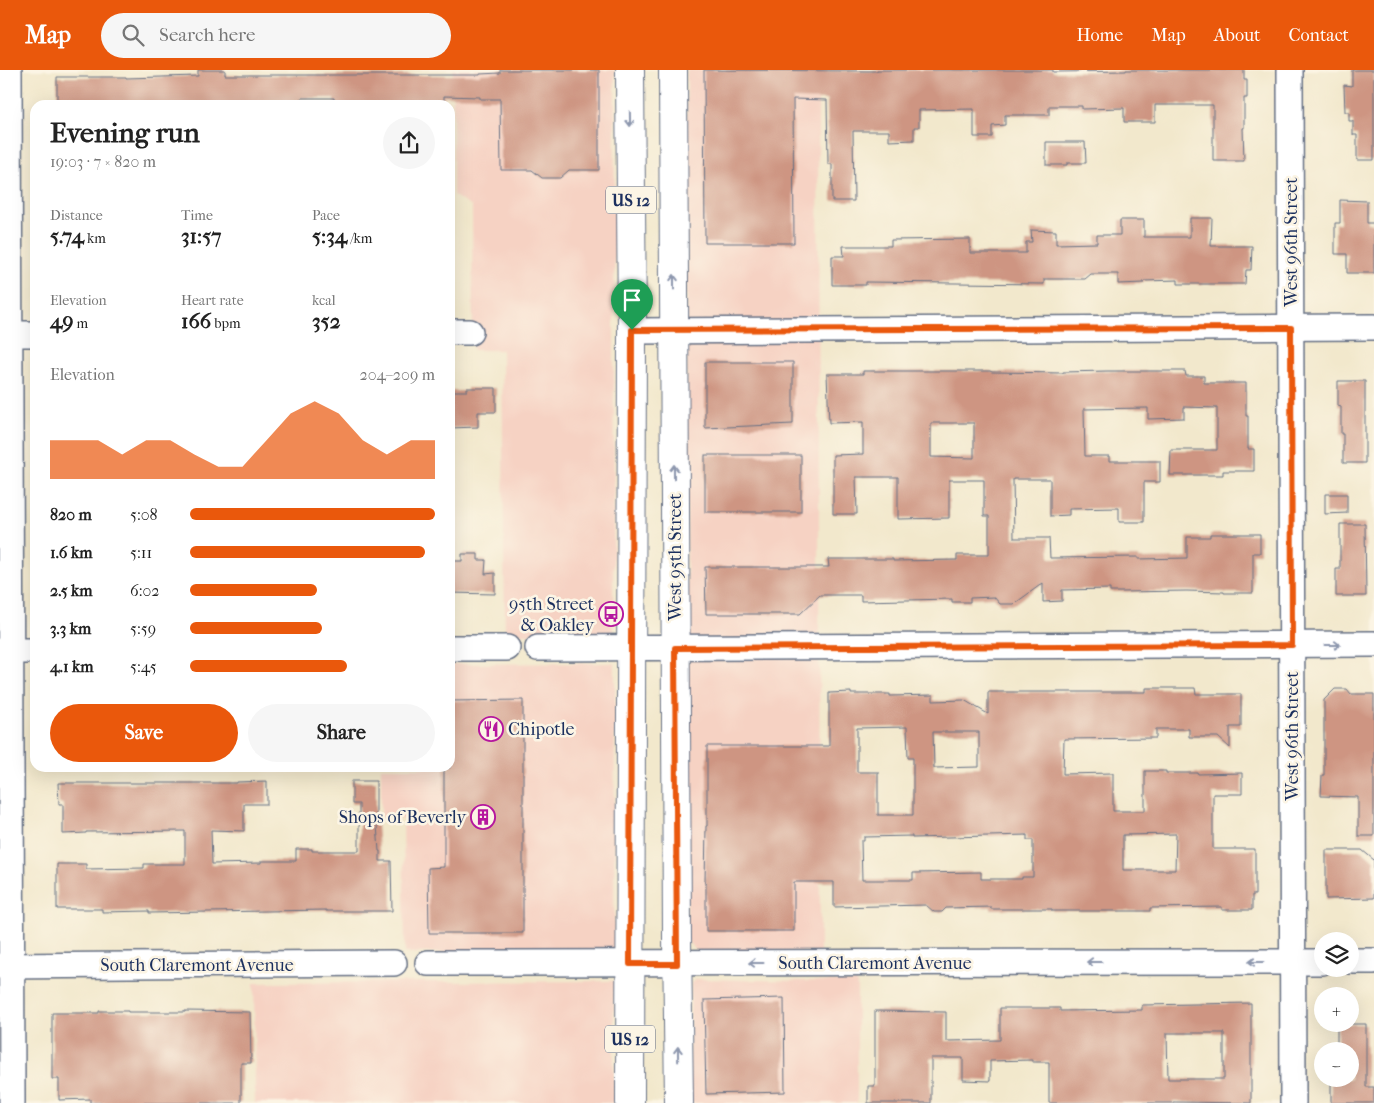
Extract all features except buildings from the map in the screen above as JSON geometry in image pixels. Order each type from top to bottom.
[{"type":"main road","name":"US 12","points":[[630,70],[632,330],[630,1103]]},
{"type":"main road","name":"West 95th Street","points":[[673,70],[679,1103]]},
{"type":"street","points":[[9,70],[5,334],[5,651],[6,966],[12,1103]]},
{"type":"street","name":"West 96th Street","points":[[1290,70],[1293,1103]]},
{"type":"street","points":[[632,330],[1374,327]]},
{"type":"street","points":[[5,334],[30,334]]},
{"type":"street","points":[[538,648],[1374,644]]},
{"type":"street","points":[[455,648],[507,648]]},
{"type":"street","points":[[5,651],[30,650]]},
{"type":"street","points":[[1359,961],[1374,961]]},
{"type":"street","name":"South Claremont Avenue","points":[[428,963],[1314,962]]},
{"type":"street","name":"South Claremont Avenue","points":[[6,966],[394,963]]},
{"type":"shaded area","points":[[453,70],[615,70],[613,634],[505,634],[502,350],[473,350],[472,207],[455,196],[455,100],[453,100]]},
{"type":"shaded area","points":[[687,70],[818,70],[820,952],[700,952],[694,949],[687,940]]},
{"type":"shaded area","name":"Shops of Beverly","points":[[615,663],[614,950],[405,953],[403,819],[381,819],[381,772],[455,772],[455,664]]},
{"type":"shaded area","points":[[697,979],[857,982],[857,1103],[688,1103],[691,983]]},
{"type":"shaded area","points":[[614,981],[614,1103],[255,1103],[254,983]]},
{"type":"place","name":"95th Street & Oakley","points":[[611,614]]},
{"type":"place","name":"Chipotle","points":[[491,729]]},
{"type":"place","name":"Shops of Beverly","points":[[483,817]]},
{"type":"route","points":[[1291,328],[1292,645],[675,648],[677,964],[630,964],[632,330],[1291,328]]}]
